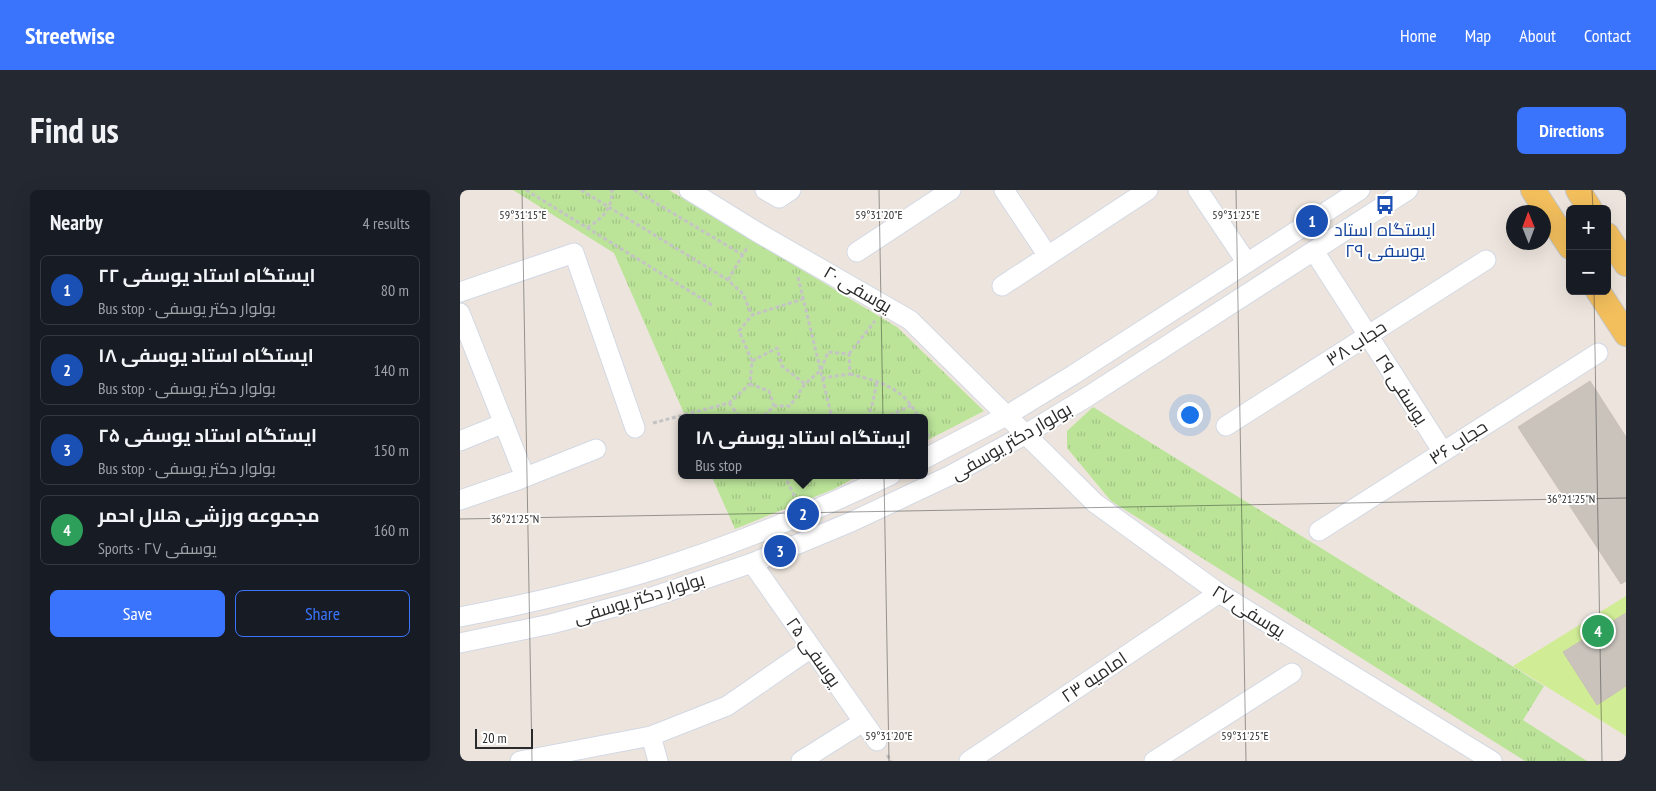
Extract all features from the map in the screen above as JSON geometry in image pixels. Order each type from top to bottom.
[{"type":"main road","points":[[1533,190],[1566,241]]},
{"type":"main road","points":[[1578,190],[1587,205]]},
{"type":"main road","points":[[1611,241],[1626,264]]},
{"type":"main road","points":[[1601,295],[1626,334]]},
{"type":"street","name":"یوسفی ۲۰","points":[[689,190],[756,232],[910,320],[1024,434]]},
{"type":"street","points":[[765,190],[778,198],[791,190]]},
{"type":"street","points":[[857,252],[951,190]]},
{"type":"street","points":[[1004,190],[1048,256]]},
{"type":"street","points":[[1002,286],[1148,190]]},
{"type":"street","points":[[1198,190],[1247,263]]},
{"type":"street","name":"بولوار دکتر یوسفی","points":[[928,458],[1006,416],[1073,376],[1360,190]]},
{"type":"street","name":"بولوار دکتر یوسفی","points":[[460,644],[551,624],[652,597],[752,563],[852,522],[949,476],[1087,397],[1408,190]]},
{"type":"street","name":"یوسفی ۲۹","points":[[1314,251],[1443,452]]},
{"type":"street","points":[[460,292],[574,253],[635,428]]},
{"type":"street","name":"حجاب ۳۸","points":[[1226,426],[1486,260]]},
{"type":"street","points":[[460,313],[525,477]]},
{"type":"street","name":"حجاب ۳۶","points":[[1319,531],[1598,353]]},
{"type":"street","points":[[460,441],[504,422]]},
{"type":"street","name":"یوسفی ۲۷","points":[[1024,434],[1094,503],[1219,593],[1492,761]]},
{"type":"street","points":[[460,500],[596,450]]},
{"type":"street","name":"بولوار دکتر یوسفی","points":[[460,617],[545,599],[645,572],[742,539],[841,499],[883,479]]},
{"type":"street","name":"یوسفی ۲۵","points":[[752,563],[877,741]]},
{"type":"street","name":"امامیه ۲۳","points":[[969,761],[1219,593]]},
{"type":"street","points":[[520,761],[651,736],[727,706],[811,648]]},
{"type":"street","points":[[1164,758],[1292,673]]},
{"type":"street","points":[[800,761],[863,722]]},
{"type":"street","points":[[651,736],[658,761]]},
{"type":"path","points":[[526,190],[712,305]]},
{"type":"path","points":[[536,190],[537,197]]},
{"type":"path","points":[[581,190],[728,280],[743,294],[752,315]]},
{"type":"path","points":[[587,228],[600,219],[610,208],[612,190]]},
{"type":"path","points":[[634,190],[743,255]]},
{"type":"path","points":[[728,280],[756,232]]},
{"type":"path","points":[[792,252],[831,414]]},
{"type":"path","points":[[688,414],[729,403],[750,384],[752,361],[739,331],[752,315],[803,299]]},
{"type":"path","points":[[850,374],[849,354],[886,306]]},
{"type":"path","points":[[752,361],[777,348],[782,366],[805,384]]},
{"type":"path","points":[[774,406],[790,406],[805,384],[821,370],[828,352],[849,354]]},
{"type":"path","points":[[822,378],[850,374],[877,381],[896,390],[912,405],[917,414]]},
{"type":"path","points":[[869,414],[877,381]]},
{"type":"path","points":[[750,384],[769,391],[774,406]]},
{"type":"path","points":[[729,403],[738,414]]},
{"type":"path","points":[[893,414],[912,405]]},
{"type":"path","points":[[768,414],[774,406]]},
{"type":"path","points":[[635,428],[678,417]]},
{"type":"path","points":[[786,479],[803,514]]},
{"type":"green space","points":[[513,190],[669,190],[897,327],[984,411],[928,440],[928,414],[684,414],[614,253]]},
{"type":"green space","points":[[1093,407],[1544,686],[1523,720],[1587,761],[1525,761],[1111,501],[1067,448],[1067,431]]},
{"type":"green space","points":[[713,479],[853,479],[834,489],[735,529]]},
{"type":"green space","points":[[1626,596],[1626,736],[1513,666]]},
{"type":"building","points":[[1590,381],[1626,437],[1626,581],[1621,584],[1518,427]]},
{"type":"building","points":[[1626,613],[1626,686],[1597,705],[1563,652]]},
{"type":"place","name":"ایستگاه استاد یوسفی ۲۹","points":[[1385,205]]},
{"type":"place","name":"ایستگاه استاد یوسفی ۲۲","points":[[1312,221]]},
{"type":"place","name":"ایستگاه استاد یوسفی ۱۸","points":[[803,514]]},
{"type":"place","name":"ایستگاه استاد یوسفی ۲۵","points":[[780,551]]},
{"type":"place","name":"مجموعه ورزشی هلال احمر","points":[[1598,631]]}]
